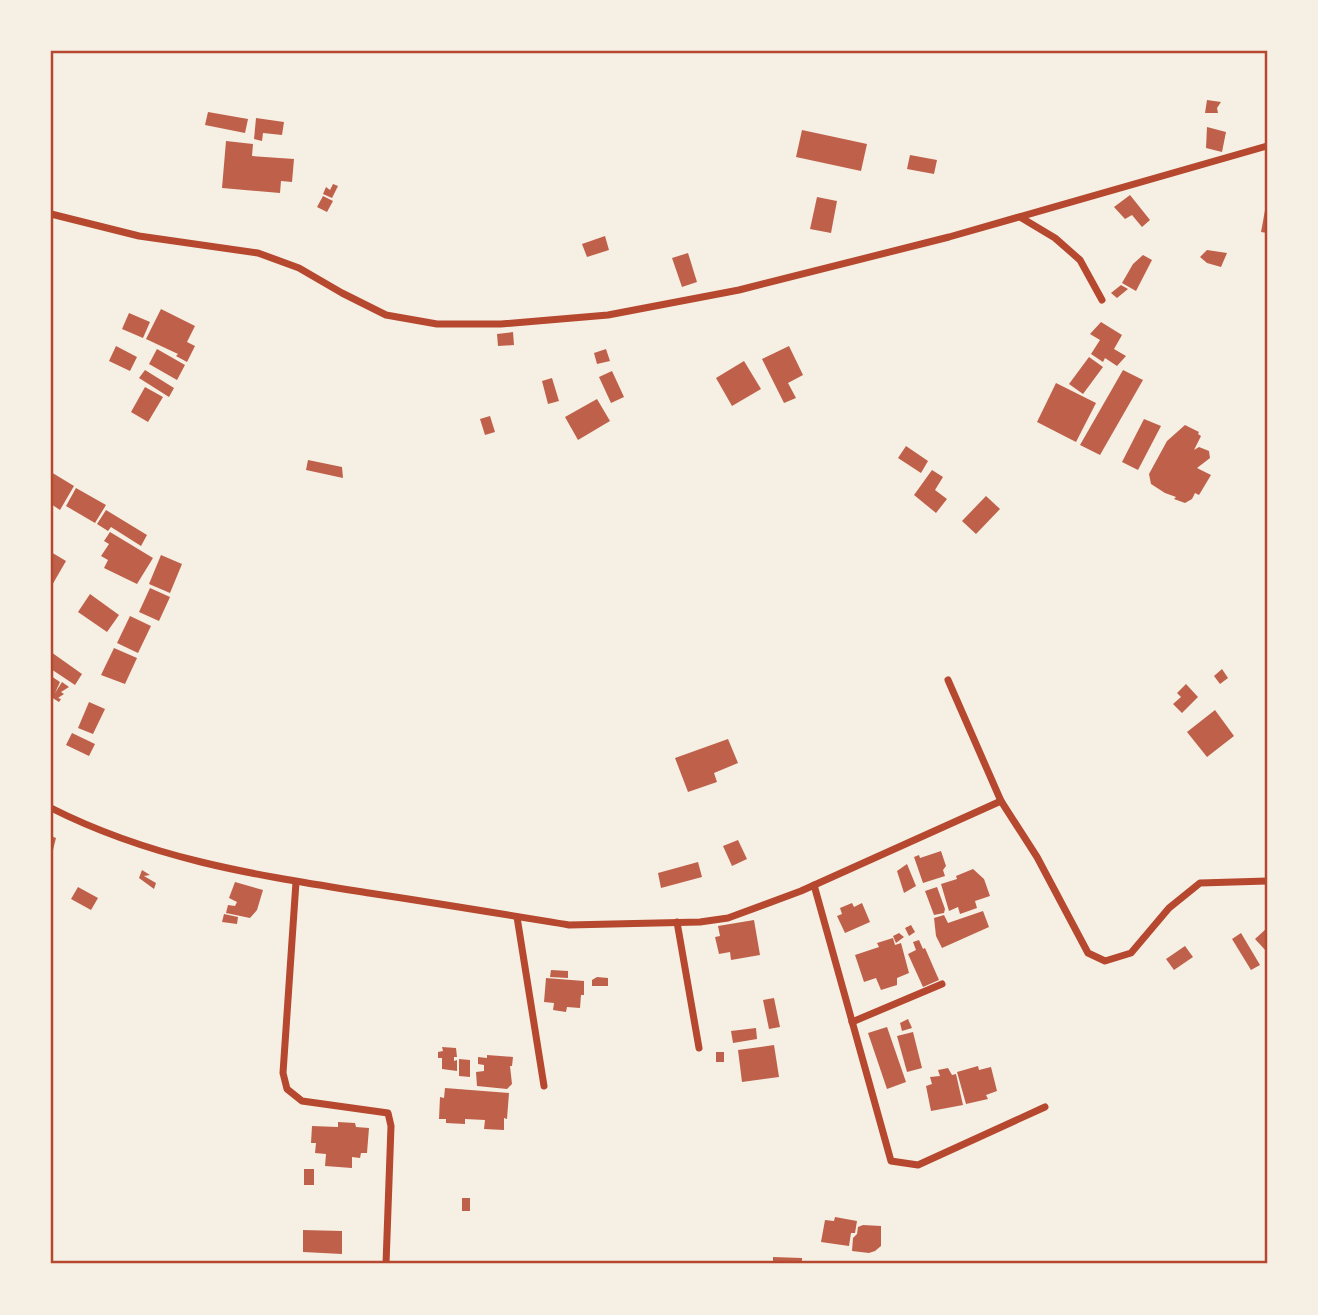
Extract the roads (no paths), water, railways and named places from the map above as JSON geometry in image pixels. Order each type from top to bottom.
[{"type":"street","points":[[51,214],[139,236],[258,253],[299,268],[386,315],[449,324],[501,324],[608,316],[738,290],[949,237],[1267,146]]},
{"type":"street","points":[[1020,217],[1055,238],[1080,260],[1102,300]]},
{"type":"street","points":[[948,680],[1001,801],[1037,857],[1088,953],[1105,961],[1131,953],[1169,908],[1200,883],[1267,881]]},
{"type":"street","points":[[51,808],[83,825],[140,847],[223,869],[569,925],[613,926],[728,918],[814,885],[1001,801]]},
{"type":"street","points":[[296,882],[283,1073],[287,1089],[302,1101],[388,1114],[391,1126],[386,1264]]},
{"type":"street","points":[[814,885],[891,1161],[918,1165],[1045,1107]]},
{"type":"street","points":[[517,916],[544,1086]]},
{"type":"street","points":[[677,922],[699,1048]]},
{"type":"street","points":[[852,1022],[942,984]]}]
